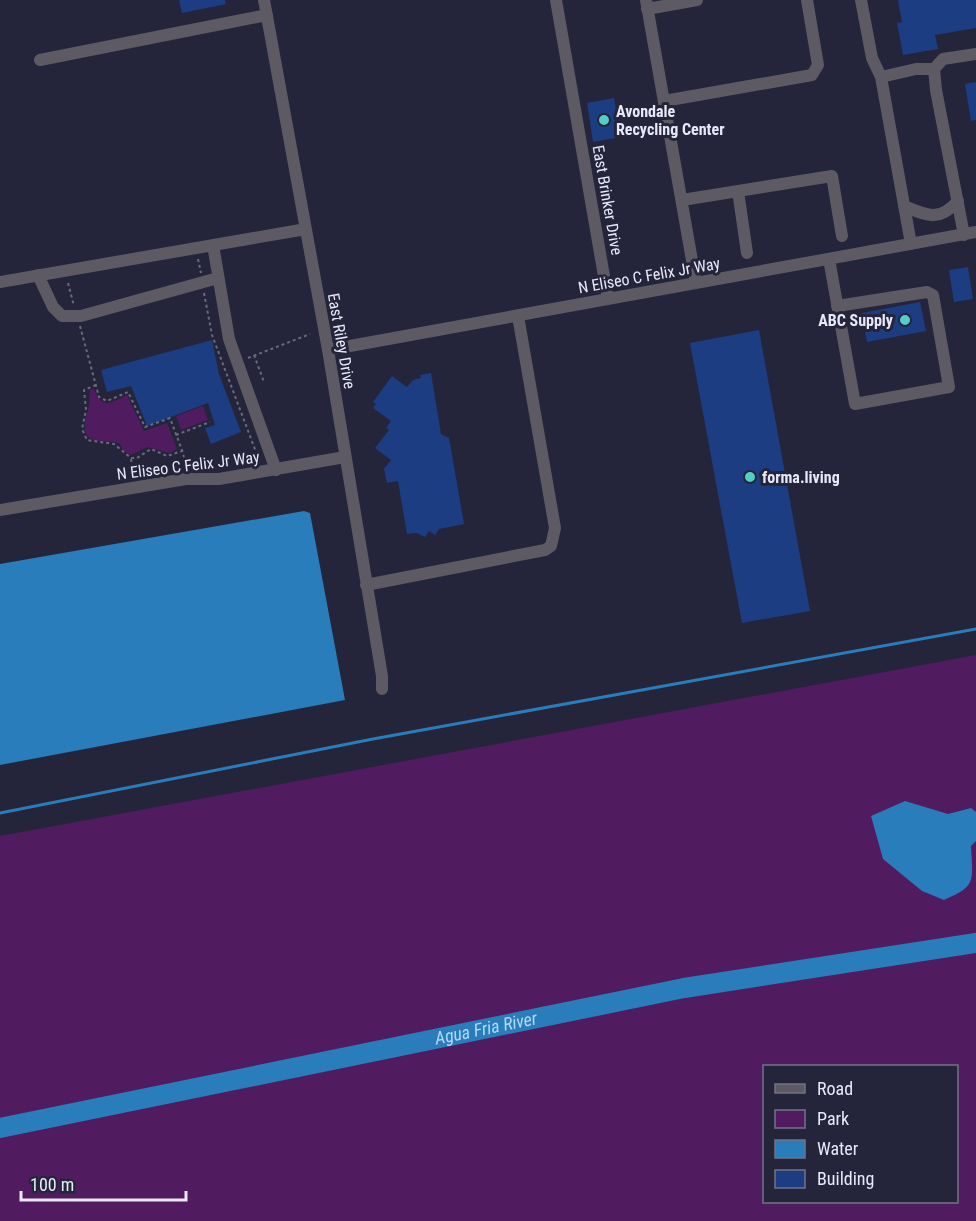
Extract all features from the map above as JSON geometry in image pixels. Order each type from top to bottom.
[{"type":"street","name":"East Riley Drive","points":[[264,0],[328,350],[382,689]]},
{"type":"street","name":"East Brinker Drive","points":[[556,0],[608,299]]},
{"type":"street","points":[[696,283],[647,4],[697,0]]},
{"type":"street","points":[[664,101],[812,75],[818,65],[807,0]]},
{"type":"street","points":[[861,0],[872,58],[881,77],[911,244]]},
{"type":"street","points":[[40,60],[267,15]]},
{"type":"street","points":[[970,234],[958,201],[934,69],[943,59],[976,54]]},
{"type":"street","points":[[881,77],[916,69],[934,69]]},
{"type":"street","points":[[682,200],[832,176],[842,236]]},
{"type":"street","points":[[738,191],[747,253]]},
{"type":"street","points":[[904,206],[927,215],[939,215],[949,211],[958,201]]},
{"type":"street","points":[[0,282],[306,229]]},
{"type":"street","name":"N Eliseo C Felix Jr Way","points":[[328,350],[970,234]]},
{"type":"street","points":[[213,245],[229,339],[276,470]]},
{"type":"street","points":[[829,259],[837,306],[855,404],[949,387],[933,296],[927,292],[837,306]]},
{"type":"street","points":[[39,275],[52,307],[62,316],[77,316],[218,278]]},
{"type":"street","points":[[366,585],[545,550],[551,546],[555,528],[518,315]]},
{"type":"street","name":"N Eliseo C Felix Jr Way","points":[[0,510],[186,479],[219,479],[345,457]]},
{"type":"path","points":[[198,259],[212,335],[256,453]]},
{"type":"path","points":[[68,283],[99,397],[107,401],[128,392],[145,428],[170,418],[182,450],[186,469]]},
{"type":"path","points":[[223,367],[310,334]]},
{"type":"path","points":[[254,355],[264,382]]},
{"type":"path","points":[[96,385],[84,390],[86,410],[82,422],[84,435],[89,441],[114,444],[131,458],[137,458],[151,449],[167,456],[182,450]]},
{"type":"path","points":[[176,435],[210,422]]},
{"type":"path","points":[[131,458],[134,477]]},
{"type":"green space","points":[[94,389],[100,400],[107,403],[127,395],[144,431],[167,423],[177,449],[169,453],[147,447],[131,455],[124,451],[119,443],[89,438],[85,425],[90,390]]},
{"type":"green space","points":[[203,406],[208,420],[181,430],[176,416]]},
{"type":"green space","points":[[976,655],[976,1221],[0,1221],[0,836]]},
{"type":"water","points":[[304,511],[310,513],[345,700],[0,765],[0,564]]},
{"type":"water","points":[[905,801],[948,814],[971,808],[976,812],[976,841],[971,846],[972,876],[967,887],[962,891],[944,900],[922,891],[883,859],[871,816]]},
{"type":"building","points":[[179,0],[225,0],[226,4],[182,13]]},
{"type":"building","points":[[898,0],[976,0],[976,28],[935,35],[938,49],[903,55],[897,23],[902,22]]},
{"type":"building","points":[[976,82],[976,120],[971,121],[965,84]]},
{"type":"building","name":"Avondale Recycling Center","points":[[614,98],[621,137],[593,142],[587,103]]},
{"type":"building","points":[[968,267],[973,299],[954,302],[949,270]]},
{"type":"building","points":[[920,302],[926,331],[867,342],[862,313]]},
{"type":"building","name":"forma.living","points":[[759,330],[810,611],[742,623],[690,343]]},
{"type":"building","points":[[212,340],[219,374],[241,432],[211,444],[205,428],[215,425],[208,403],[147,426],[131,386],[107,392],[101,370]]},
{"type":"building","points":[[431,373],[441,434],[449,438],[464,524],[439,529],[435,535],[429,531],[425,537],[417,533],[407,534],[398,481],[387,483],[384,469],[391,460],[375,448],[389,430],[386,428],[391,421],[373,408],[376,404],[373,402],[392,376],[407,387],[413,380],[421,378],[420,375]]},
{"type":"waterway","points":[[0,813],[373,739],[976,629]]},
{"type":"waterway","name":"Agua Fria River","points":[[0,1128],[684,988],[976,943]]},
{"type":"place","name":"Avondale Recycling Center","points":[[604,120]]},
{"type":"place","name":"ABC Supply","points":[[905,320]]},
{"type":"place","name":"forma.living","points":[[750,477]]}]
